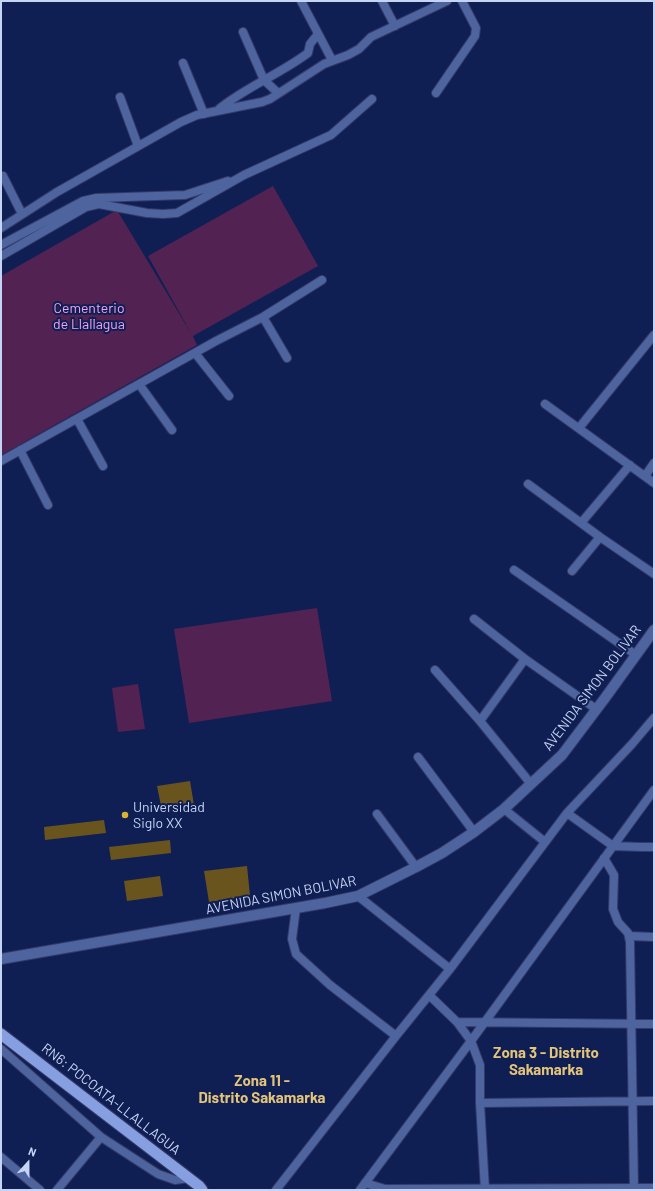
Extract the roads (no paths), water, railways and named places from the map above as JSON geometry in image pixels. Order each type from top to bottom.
[{"type":"highway","name":"RN6: POCOATA-LLALLAGUA","points":[[1,1034],[189,1178],[202,1190]]},
{"type":"main road","name":"AVENIDA SIMON BOLIVAR","points":[[1,960],[358,896],[416,867],[442,853],[474,832],[504,809],[562,755],[654,630]]},
{"type":"street","points":[[301,1],[332,60]]},
{"type":"street","points":[[382,1],[395,26]]},
{"type":"street","points":[[1,228],[57,192],[181,122],[197,115],[262,102],[270,99],[324,64],[348,55],[359,49],[371,38],[447,1]]},
{"type":"street","points":[[436,93],[475,36],[476,28],[462,1]]},
{"type":"street","points":[[243,32],[264,80],[278,93]]},
{"type":"street","points":[[216,111],[226,103],[296,62],[308,53],[310,44],[318,34]]},
{"type":"street","points":[[183,63],[204,114]]},
{"type":"street","points":[[120,97],[138,146]]},
{"type":"street","points":[[1,256],[86,207],[99,204],[147,213],[177,213],[244,175],[331,135],[372,99]]},
{"type":"street","points":[[1,245],[83,201],[96,198],[185,195],[244,175]]},
{"type":"street","points":[[3,176],[22,214]]},
{"type":"street","points":[[1,461],[195,353],[263,317],[322,280]]},
{"type":"street","points":[[263,317],[287,358]]},
{"type":"street","points":[[579,428],[654,335]]},
{"type":"street","points":[[195,353],[229,396]]},
{"type":"street","points":[[139,384],[172,430]]},
{"type":"street","points":[[545,404],[654,483]]},
{"type":"street","points":[[77,419],[103,466]]},
{"type":"street","points":[[20,450],[48,505]]},
{"type":"street","points":[[644,476],[654,463]]},
{"type":"street","points":[[581,523],[630,465]]},
{"type":"street","points":[[528,484],[600,538],[654,574]]},
{"type":"street","points":[[572,572],[600,538]]},
{"type":"street","points":[[514,570],[636,655]]},
{"type":"street","points":[[474,619],[525,659],[596,709]]},
{"type":"street","points":[[480,721],[525,659]]},
{"type":"street","points":[[435,670],[480,721],[531,784]]},
{"type":"street","points":[[276,1190],[450,969],[567,813],[632,744],[654,718]]},
{"type":"street","points":[[418,757],[474,832]]},
{"type":"street","points":[[360,1190],[654,790]]},
{"type":"street","points":[[504,809],[544,842]]},
{"type":"street","points":[[567,813],[613,846],[654,847]]},
{"type":"street","points":[[377,814],[416,867]]},
{"type":"street","points":[[604,858],[614,875],[613,909],[618,922],[629,936],[634,1189]]},
{"type":"street","points":[[358,896],[450,969]]},
{"type":"street","points":[[296,908],[292,939],[296,954],[330,985],[396,1036]]},
{"type":"street","points":[[629,936],[654,937]]},
{"type":"street","points":[[429,995],[456,1022],[471,1041],[480,1065],[480,1103],[485,1190]]},
{"type":"street","points":[[456,1022],[654,1024]]},
{"type":"street","points":[[1,1049],[101,1137],[158,1174],[175,1180],[189,1178]]},
{"type":"street","points":[[480,1103],[654,1101]]},
{"type":"street","points":[[57,1190],[101,1137]]},
{"type":"street","points":[[1,1157],[40,1190]]},
{"type":"street","points":[[365,1183],[385,1189],[485,1190],[654,1188]]},
{"type":"place","name":"Universidad Siglo XX","points":[[125,815]]},
{"type":"district","name":"Zona 3 - Distrito Sakamarka","points":[[546,1062]]},
{"type":"district","name":"Zona 11 - Distrito Sakamarka","points":[[262,1090]]},
{"type":"park label","name":"Cementerio de Llallagua","points":[[89,316]]}]
